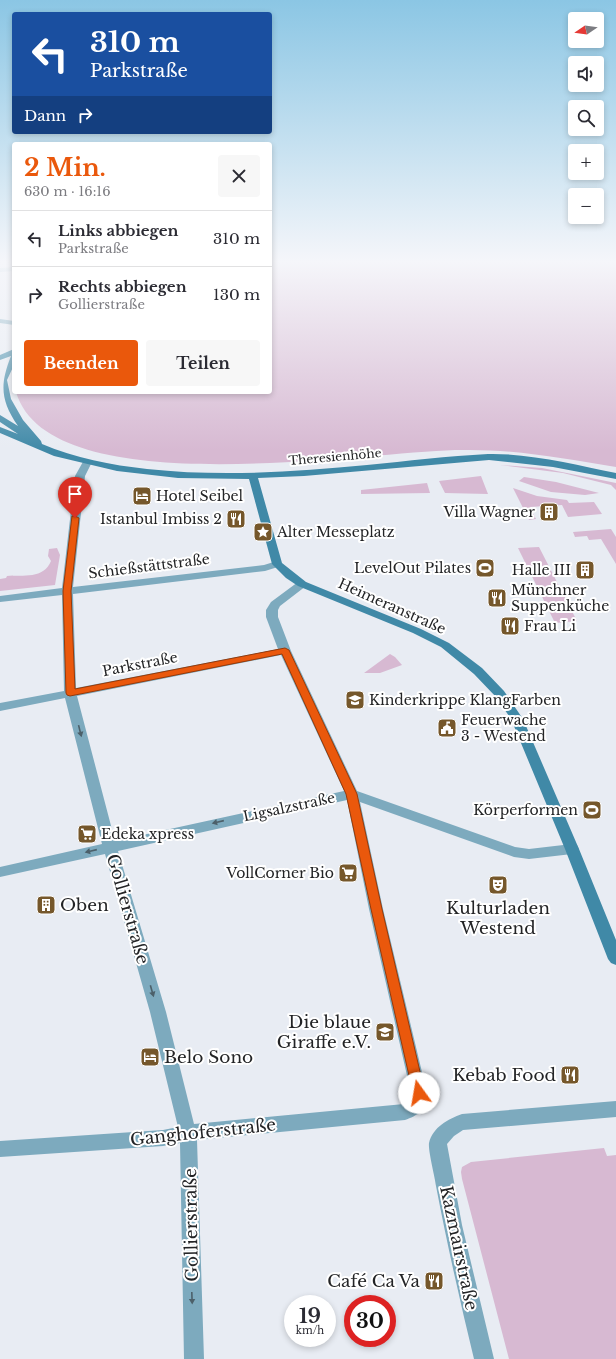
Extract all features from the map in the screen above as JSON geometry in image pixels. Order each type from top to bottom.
[{"type":"street","points":[[0,358],[12,352]]},
{"type":"street","points":[[0,389],[12,360]]},
{"type":"street","points":[[3,380],[6,396],[11,409],[25,430],[38,443]]},
{"type":"street","points":[[0,414],[11,409]]},
{"type":"street","name":"Theresienhöhe","points":[[0,418],[38,443],[56,452]]},
{"type":"street","name":"Theresienhöhe","points":[[0,430],[28,443],[87,462],[126,470],[160,473],[253,476],[489,457],[523,458],[616,476]]},
{"type":"street","name":"Gollierstraße","points":[[87,462],[80,476],[67,591],[70,693],[110,847],[158,1012],[188,1133],[194,1359]]},
{"type":"street","points":[[253,476],[277,564],[290,576],[302,584],[275,604],[272,610],[272,617],[285,650],[352,794]]},
{"type":"street","name":"Schießstättstraße","points":[[0,599],[265,568],[277,564]]},
{"type":"street","name":"Heimeranstraße","points":[[302,584],[417,631],[445,645],[478,671],[500,694],[517,719],[572,849],[616,959]]},
{"type":"street","name":"Parkstraße","points":[[0,707],[285,650]]},
{"type":"street","name":"Ligsalzstraße","points":[[0,872],[352,794],[514,852],[529,854],[572,849]]},
{"type":"street","name":"Ganghoferstraße","points":[[0,1149],[163,1138],[188,1133],[405,1112],[417,1106],[420,1100],[419,1093],[376,909],[352,794]]},
{"type":"street","name":"Kazmairstraße","points":[[484,1359],[446,1193],[438,1144],[441,1136],[454,1125],[462,1122],[616,1109]]},
{"type":"shaded area","points":[[272,324],[616,324],[616,467],[540,455],[482,450],[419,452],[290,462],[218,464],[148,461],[87,450],[41,428],[17,394],[272,394]]},
{"type":"shaded area","points":[[500,465],[542,468],[616,483],[616,490],[611,485],[563,473]]},
{"type":"shaded area","points":[[481,476],[488,494],[445,493],[439,481]]},
{"type":"shaded area","points":[[524,477],[556,482],[599,493],[585,495],[551,492],[519,481]]},
{"type":"shaded area","points":[[427,483],[430,493],[361,494],[361,490]]},
{"type":"shaded area","points":[[513,488],[537,496],[567,500],[569,503],[594,502],[602,514],[568,517],[562,505],[530,507],[536,519],[529,520]]},
{"type":"shaded area","points":[[611,529],[616,537],[616,564],[601,539],[589,540],[587,536],[575,537],[573,532]]},
{"type":"shaded area","points":[[539,547],[577,621],[555,623],[518,548]]},
{"type":"shaded area","points":[[57,548],[60,555],[55,585],[0,591],[0,579],[6,578],[7,576],[32,575],[43,571],[48,567],[51,561],[48,556],[49,549]]},
{"type":"shaded area","points":[[390,654],[402,665],[380,673],[364,673]]},
{"type":"shaded area","points":[[604,1148],[607,1156],[616,1155],[616,1359],[509,1359],[462,1179],[462,1167],[471,1162]]},
{"type":"place","name":"Hotel Seibel","points":[[142,496]]},
{"type":"place","name":"Villa Wagner","points":[[549,512]]},
{"type":"place","name":"Istanbul Imbiss 2","points":[[236,519]]},
{"type":"place","name":"Alter Messeplatz","points":[[263,532]]},
{"type":"place","name":"LevelOut Pilates","points":[[485,568]]},
{"type":"place","name":"Halle III","points":[[585,570]]},
{"type":"place","name":"Münchner Suppenküche","points":[[497,598]]},
{"type":"place","name":"Frau Li","points":[[510,626]]},
{"type":"place","name":"Kinderkrippe KlangFarben","points":[[355,700]]},
{"type":"place","name":"Feuerwache 3 - Westend","points":[[447,728]]},
{"type":"place","name":"Körperformen","points":[[592,810]]},
{"type":"place","name":"Edeka xpress","points":[[87,834]]},
{"type":"place","name":"VollCorner Bio","points":[[348,873]]},
{"type":"place","name":"Kulturladen Westend","points":[[498,885]]},
{"type":"place","name":"Oben","points":[[46,905]]},
{"type":"place","name":"Die blaue Giraffe e.V.","points":[[385,1032]]},
{"type":"place","name":"Belo Sono","points":[[150,1057]]},
{"type":"place","name":"Kebab Food","points":[[570,1075]]},
{"type":"place","name":"Café Ca Va","points":[[434,1281]]},
{"type":"route","points":[[75,518],[67,591],[70,693],[285,650],[352,794],[376,909],[419,1093]]}]
